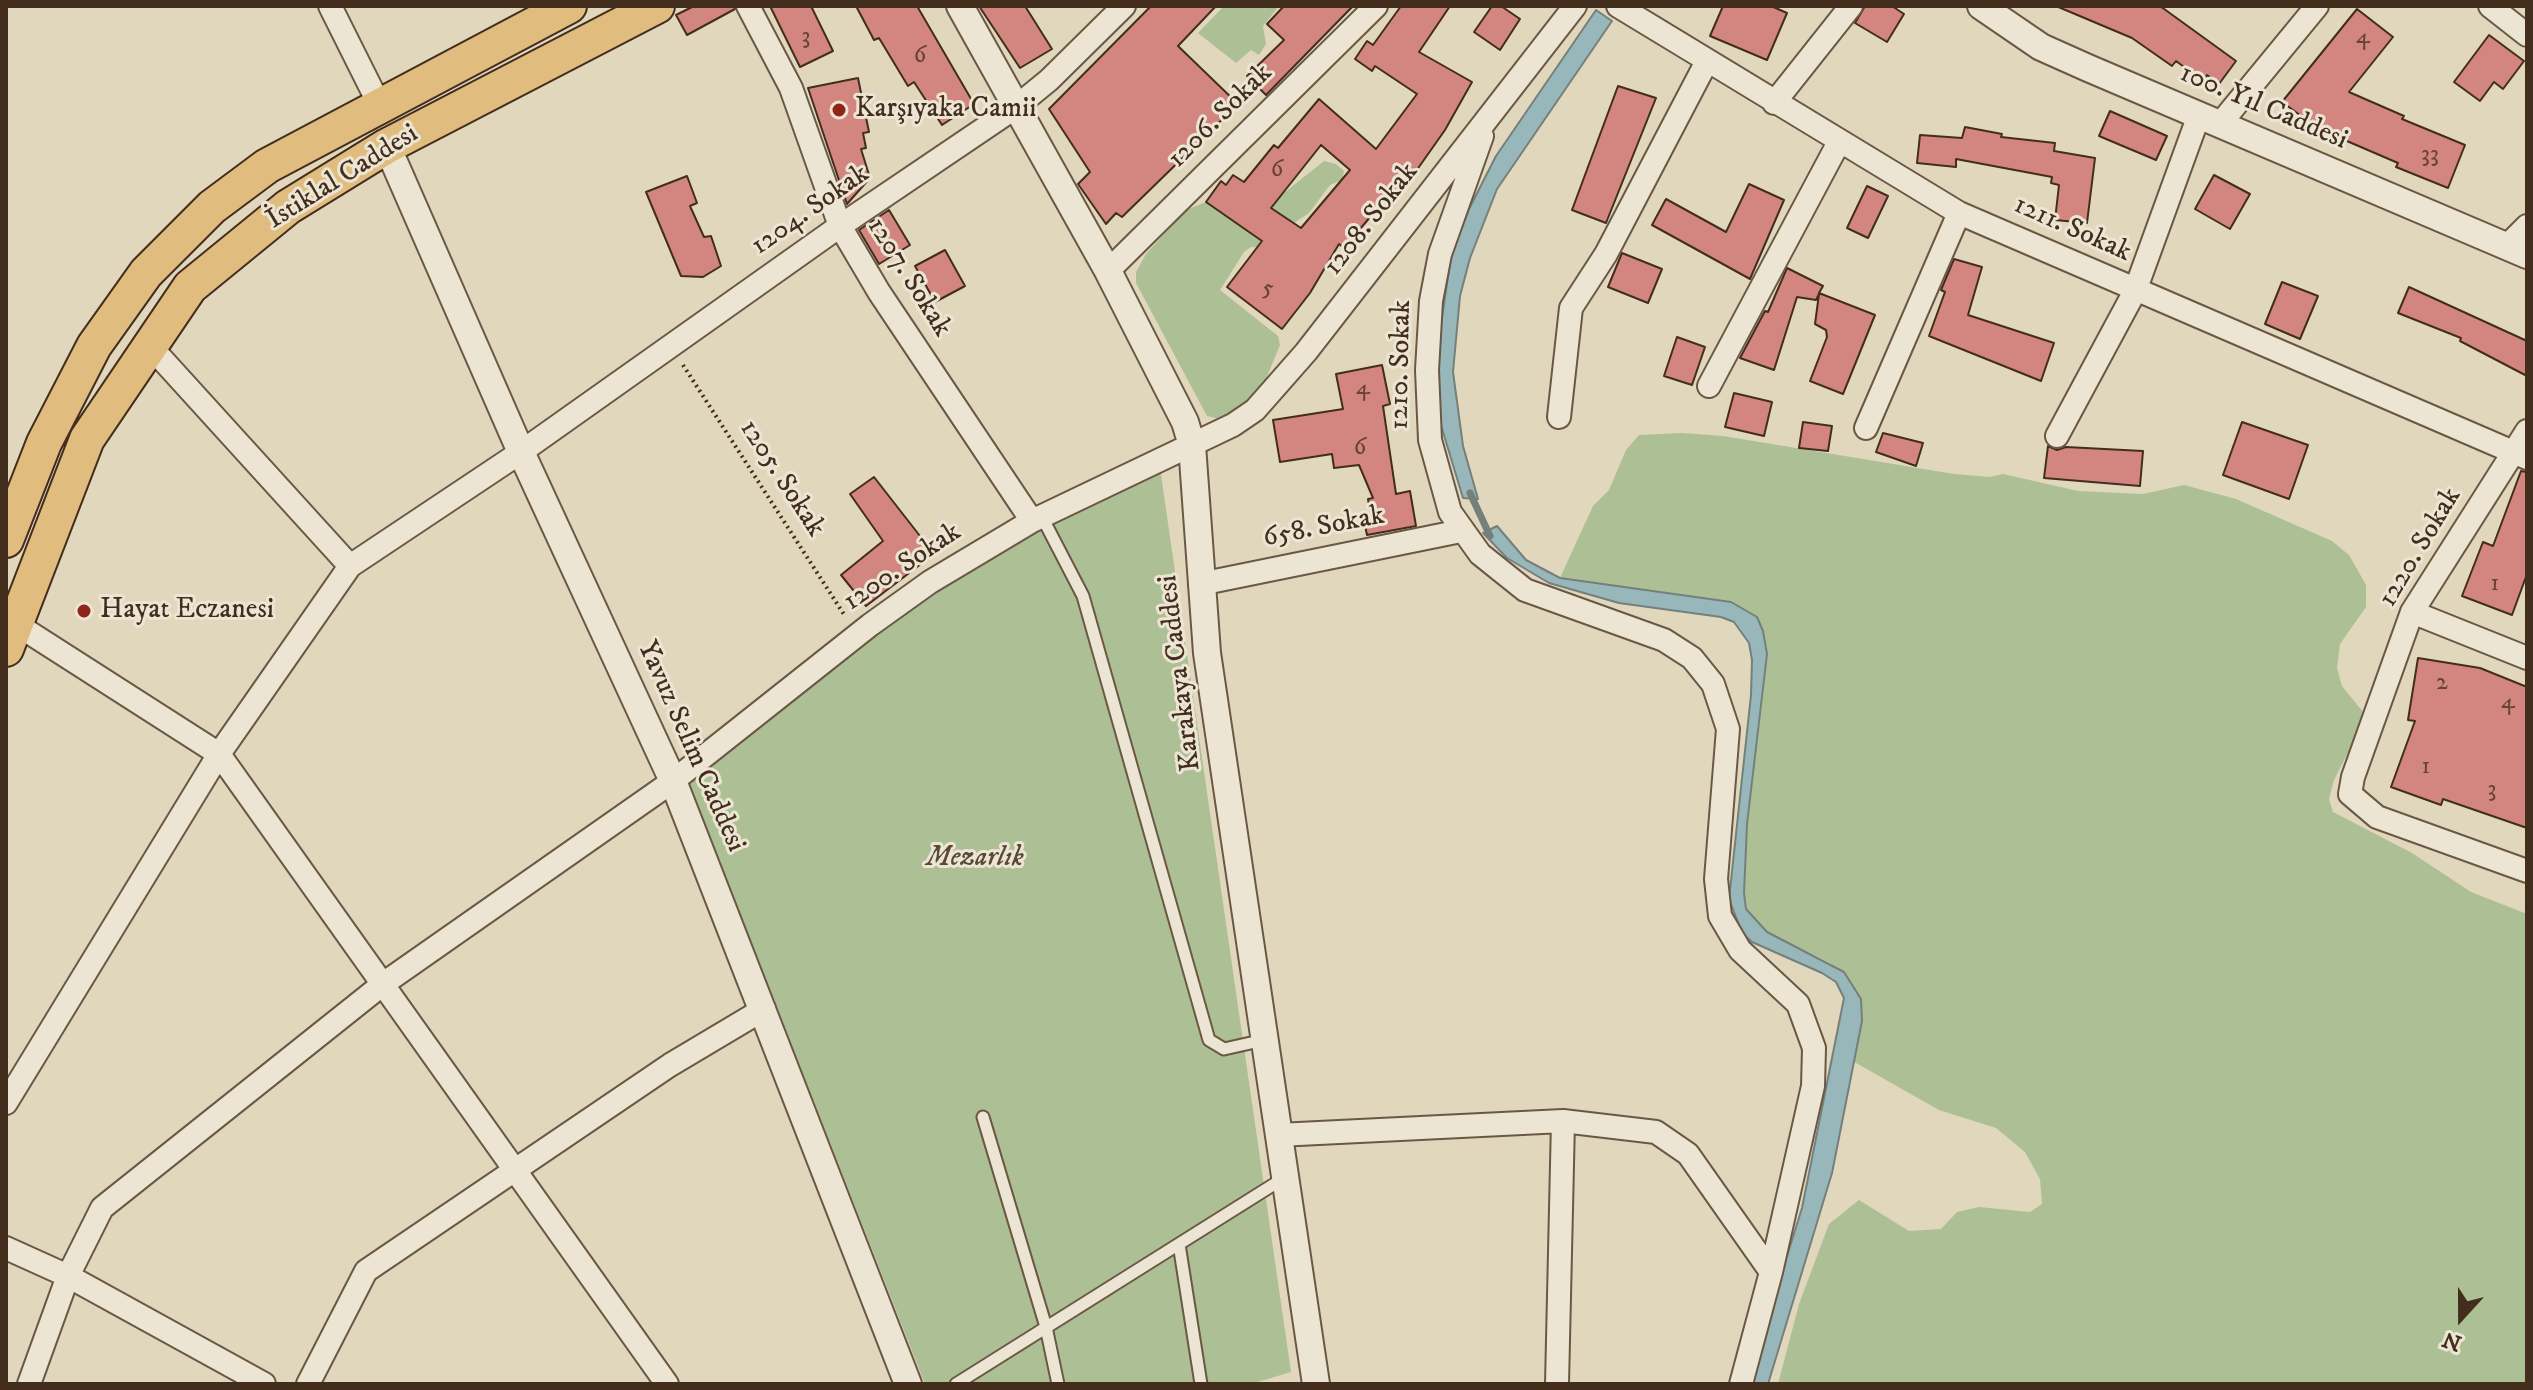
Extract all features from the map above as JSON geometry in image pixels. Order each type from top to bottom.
[{"type":"main road","name":"İstiklal Caddesi","points":[[6,540],[64,400],[94,346],[146,273],[239,184],[379,104],[569,6]]},
{"type":"main road","name":"İstiklal Caddesi","points":[[11,637],[87,439],[190,287],[288,207],[387,146],[657,6]]},
{"type":"street","points":[[330,6],[379,104]]},
{"type":"street","name":"1207. Sokak","points":[[748,6],[791,88],[840,226],[879,292],[1037,519]]},
{"type":"street","name":"Karakaya Caddesi","points":[[960,6],[1108,271],[1185,422],[1192,445],[1207,653],[1285,1178],[1310,1382]]},
{"type":"street","name":"1204. Sokak","points":[[350,566],[521,452],[840,226],[1016,107],[1049,80],[1124,6]]},
{"type":"street","name":"1206. Sokak","points":[[1108,271],[1376,6]]},
{"type":"street","name":"1208. Sokak","points":[[1192,445],[1233,425],[1276,388],[1575,6]]},
{"type":"street","points":[[1774,103],[1851,6]]},
{"type":"street","name":"100. Yıl Caddesi","points":[[1982,6],[2041,47],[2517,251]]},
{"type":"street","points":[[2057,436],[2135,291],[2210,120],[2317,6]]},
{"type":"street","points":[[2490,6],[2527,35]]},
{"type":"street","name":"1211. Sokak","points":[[1623,10],[1706,63],[1959,213],[2521,455]]},
{"type":"street","points":[[1559,417],[1571,308],[1606,254],[1706,63]]},
{"type":"street","name":"1210. Sokak","points":[[1489,116],[1440,254],[1429,329],[1430,440],[1444,494],[1461,531],[1499,572],[1525,590],[1664,640],[1698,664],[1721,698],[1728,729],[1716,879],[1720,916],[1740,950],[1798,1004],[1814,1048],[1813,1086],[1771,1272],[1741,1384]]},
{"type":"street","points":[[1709,386],[1839,142]]},
{"type":"street","name":"Yavuz Selim Caddesi","points":[[387,146],[521,452],[673,781],[908,1384]]},
{"type":"street","points":[[1866,428],[1959,213]]},
{"type":"street","points":[[2517,251],[2527,226]]},
{"type":"street","points":[[6,1103],[219,754],[350,566],[150,346]]},
{"type":"street","name":"1220. Sokak","points":[[2527,431],[2521,455],[2412,612],[2353,777],[2350,794],[2377,817],[2527,871]]},
{"type":"street","name":"1200. Sokak","points":[[29,1384],[68,1276],[102,1208],[383,984],[673,781],[857,635],[930,582],[1037,519],[1192,445]]},
{"type":"street","name":"658. Sokak","points":[[1200,584],[1461,531]]},
{"type":"street","points":[[2412,612],[2527,658]]},
{"type":"street","points":[[11,637],[219,754],[516,1167],[667,1384]]},
{"type":"street","points":[[308,1384],[366,1271],[670,1065],[764,1009]]},
{"type":"street","points":[[1278,1135],[1563,1121],[1639,1127],[1673,1140],[1688,1154],[1771,1272]]},
{"type":"street","points":[[1557,1384],[1563,1121]]},
{"type":"street","points":[[6,1248],[68,1276],[264,1384]]},
{"type":"lane","points":[[1037,519],[1083,596],[1209,1040],[1224,1049],[1264,1040]]},
{"type":"lane","points":[[983,1117],[1046,1327],[1058,1384]]},
{"type":"lane","points":[[956,1384],[1285,1178]]},
{"type":"lane","points":[[1179,1244],[1201,1384]]},
{"type":"path","name":"1205. Sokak","points":[[671,346],[857,635]]},
{"type":"green space","points":[[1224,6],[1279,6],[1263,26],[1266,44],[1259,55],[1251,50],[1236,63],[1198,33]]},
{"type":"green space","points":[[1324,161],[1336,164],[1344,171],[1342,180],[1330,185],[1309,213],[1294,223],[1271,248],[1251,247],[1244,252],[1220,290],[1278,336],[1280,345],[1263,386],[1246,404],[1223,420],[1207,416],[1136,283],[1136,272],[1146,254],[1186,210],[1206,202],[1239,225],[1263,220],[1280,196]]},
{"type":"green space","points":[[1682,433],[1723,436],[1954,474],[1990,477],[2003,474],[2078,491],[2143,494],[2184,485],[2236,499],[2332,541],[2349,555],[2366,585],[2366,607],[2340,644],[2337,668],[2342,686],[2363,712],[2364,721],[2334,780],[2329,799],[2333,812],[2412,853],[2471,892],[2527,914],[2527,1384],[1778,1384],[1799,1304],[1829,1224],[1859,1200],[1909,1231],[1941,1229],[1957,1212],[1979,1207],[2030,1212],[2042,1204],[2040,1179],[2025,1152],[1996,1128],[1939,1110],[1849,1059],[1862,1021],[1830,963],[1767,932],[1746,910],[1747,824],[1767,654],[1731,602],[1560,578],[1593,506],[1609,490],[1626,450],[1639,435]]},
{"type":"green space","name":"Mezarlık","points":[[1160,468],[1291,1372],[1251,1384],[925,1384],[687,779],[943,584],[991,554]]},
{"type":"water","points":[[1596,10],[1612,21],[1497,189],[1470,258],[1460,296],[1453,372],[1463,446],[1478,499],[1463,498],[1440,422],[1437,351],[1451,256],[1469,209],[1496,156]]},
{"type":"water","points":[[1497,526],[1526,560],[1560,578],[1731,602],[1757,617],[1763,631],[1767,654],[1747,824],[1746,909],[1767,932],[1844,972],[1861,999],[1862,1021],[1832,1173],[1768,1384],[1747,1384],[1802,1208],[1844,998],[1836,982],[1822,973],[1752,942],[1742,933],[1729,899],[1751,695],[1749,643],[1734,622],[1721,617],[1619,603],[1549,583],[1507,558],[1483,533]]},
{"type":"building","points":[[694,6],[734,6],[735,9],[687,35],[676,15]]},
{"type":"building","points":[[770,6],[811,6],[833,51],[800,67]]},
{"type":"building","points":[[856,6],[917,6],[974,104],[942,125],[914,82],[908,86],[879,38],[874,40]]},
{"type":"building","points":[[979,6],[1025,6],[1052,49],[1020,68]]},
{"type":"building","points":[[1151,6],[1216,6],[1178,46],[1238,104],[1122,217],[1116,213],[1106,224],[1078,184],[1090,172],[1049,109]]},
{"type":"building","points":[[1284,6],[1353,6],[1266,95],[1247,76],[1284,40],[1267,24]]},
{"type":"building","points":[[1401,6],[1450,6],[1419,52],[1472,82],[1445,130],[1390,208],[1382,203],[1344,248],[1339,244],[1310,293],[1282,329],[1227,287],[1262,241],[1206,202],[1221,181],[1226,185],[1233,175],[1244,182],[1274,145],[1278,148],[1319,99],[1376,149],[1417,94],[1375,66],[1372,71],[1355,59],[1367,41],[1373,45]],"holes":[[[1321,145],[1350,170],[1301,228],[1271,208]]]},
{"type":"building","points":[[1492,6],[1501,6],[1520,19],[1500,50],[1474,32]]},
{"type":"building","points":[[1723,6],[1771,6],[1787,13],[1767,60],[1710,36]]},
{"type":"building","points":[[1865,6],[1892,6],[1904,14],[1887,42],[1855,23]]},
{"type":"building","points":[[2056,6],[2160,6],[2236,61],[2219,84],[2207,75],[2203,81],[2176,61],[2172,66],[2132,38]]},
{"type":"building","points":[[2357,9],[2393,37],[2349,92],[2404,116],[2402,119],[2465,145],[2448,188],[2396,167],[2398,163],[2319,129],[2282,102]]},
{"type":"building","points":[[2489,35],[2524,61],[2503,89],[2494,82],[2480,101],[2454,82]]},
{"type":"building","name":"Karşıyaka Camii","points":[[858,78],[869,132],[863,133],[866,148],[861,149],[870,178],[847,204],[808,88]]},
{"type":"building","points":[[1618,86],[1656,98],[1606,223],[1572,210]]},
{"type":"building","points":[[2110,111],[2167,136],[2156,160],[2099,136]]},
{"type":"building","points":[[1965,127],[2002,134],[2001,137],[2055,143],[2054,151],[2095,158],[2087,223],[2055,220],[2059,185],[2051,183],[2052,177],[1956,159],[1956,167],[1917,163],[1920,135],[1962,138]]},
{"type":"building","points":[[2214,175],[2250,194],[2230,229],[2195,209]]},
{"type":"building","points":[[687,176],[697,203],[690,206],[704,237],[711,236],[721,266],[703,277],[681,276],[646,192]]},
{"type":"building","points":[[1749,184],[1784,200],[1750,279],[1652,225],[1666,199],[1726,232]]},
{"type":"building","points":[[1867,186],[1888,196],[1868,238],[1847,228]]},
{"type":"building","points":[[889,210],[910,245],[879,264],[859,230]]},
{"type":"building","points":[[945,250],[965,286],[935,302],[915,266]]},
{"type":"building","points":[[1622,253],[1662,269],[1648,303],[1608,287]]},
{"type":"building","points":[[1954,259],[1982,267],[1968,315],[2054,343],[2041,381],[1929,336],[1945,292],[1941,290]]},
{"type":"building","points":[[1787,268],[1823,286],[1819,293],[1875,315],[1843,394],[1810,381],[1827,337],[1826,330],[1815,324],[1819,294],[1816,300],[1797,297],[1774,370],[1740,358],[1765,311],[1768,312]]},
{"type":"building","points":[[2282,282],[2318,296],[2300,339],[2265,324]]},
{"type":"building","points":[[2409,287],[2527,341],[2527,376],[2460,341],[2461,338],[2398,313]]},
{"type":"building","points":[[1677,337],[1705,347],[1692,385],[1664,376]]},
{"type":"building","points":[[1382,365],[1390,404],[1383,406],[1396,494],[1410,491],[1416,526],[1367,535],[1363,516],[1371,515],[1368,499],[1373,498],[1359,465],[1334,468],[1332,454],[1280,462],[1273,420],[1343,409],[1336,374]]},
{"type":"building","points":[[1734,393],[1772,402],[1764,436],[1725,427]]},
{"type":"building","points":[[1803,422],[1832,426],[1828,451],[1799,448]]},
{"type":"building","points":[[2242,422],[2308,445],[2289,499],[2223,475]]},
{"type":"building","points":[[1883,433],[1923,443],[1916,466],[1876,452]]},
{"type":"building","points":[[2048,446],[2057,450],[2066,447],[2143,451],[2140,486],[2044,478]]},
{"type":"building","points":[[2521,471],[2527,472],[2527,574],[2512,615],[2462,596],[2483,542],[2493,546]]},
{"type":"building","points":[[874,477],[934,554],[866,606],[841,575],[883,541],[850,494]]},
{"type":"building","points":[[2418,658],[2480,668],[2527,687],[2527,828],[2443,799],[2441,805],[2391,787],[2415,721],[2408,720]]},
{"type":"waterway","points":[[1470,493],[1490,536]]},
{"type":"place","name":"Karşıyaka Camii","points":[[839,110]]},
{"type":"place","name":"Hayat Eczanesi","points":[[84,611]]}]
